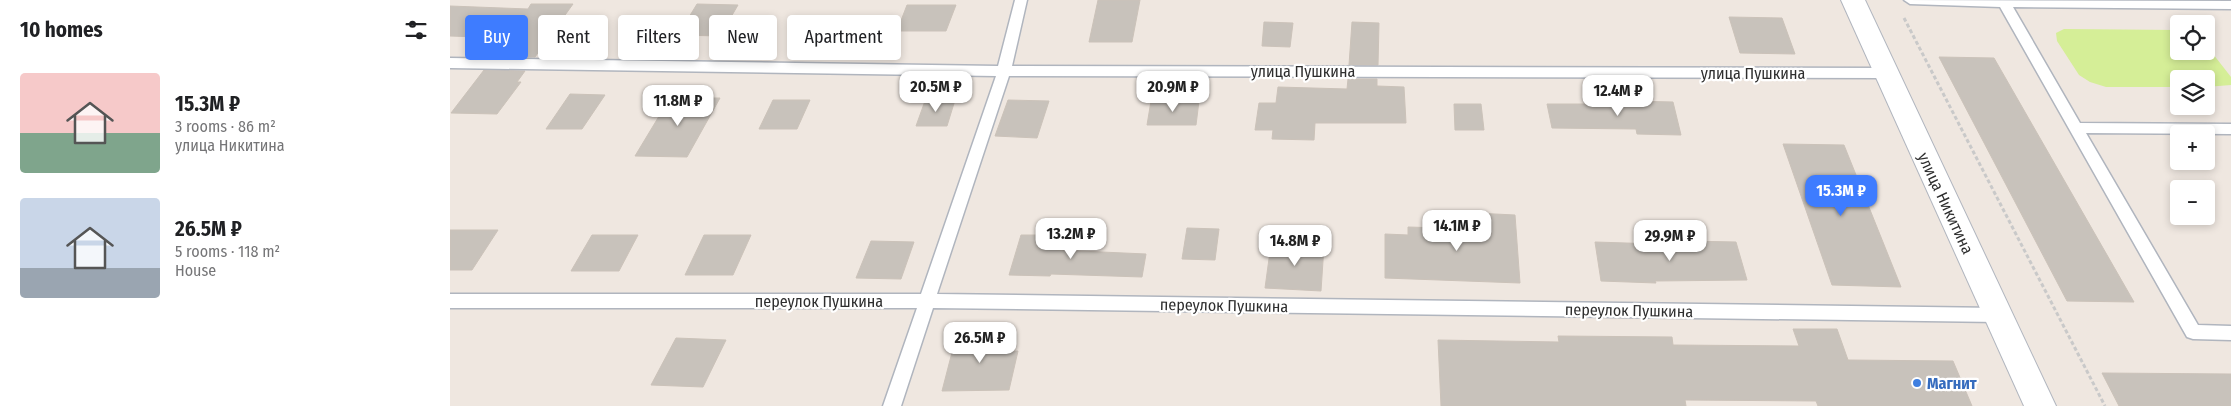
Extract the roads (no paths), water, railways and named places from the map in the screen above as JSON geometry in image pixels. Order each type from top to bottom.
[{"type":"street","name":"улица Никитина","points":[[1852,0],[2040,406]]},
{"type":"lane","points":[[892,406],[1004,71],[1021,0]]},
{"type":"lane","points":[[1910,0],[2004,3],[2230,2]]},
{"type":"lane","points":[[2004,3],[2193,332],[2231,333]]},
{"type":"lane","name":"улица Пушкина","points":[[450,63],[1004,71],[1886,73]]},
{"type":"lane","points":[[2076,128],[2231,129]]},
{"type":"lane","name":"переулок Пушкина","points":[[450,300],[927,301],[1998,315]]},
{"type":"place","name":"Магнит","points":[[1917,383]]}]
